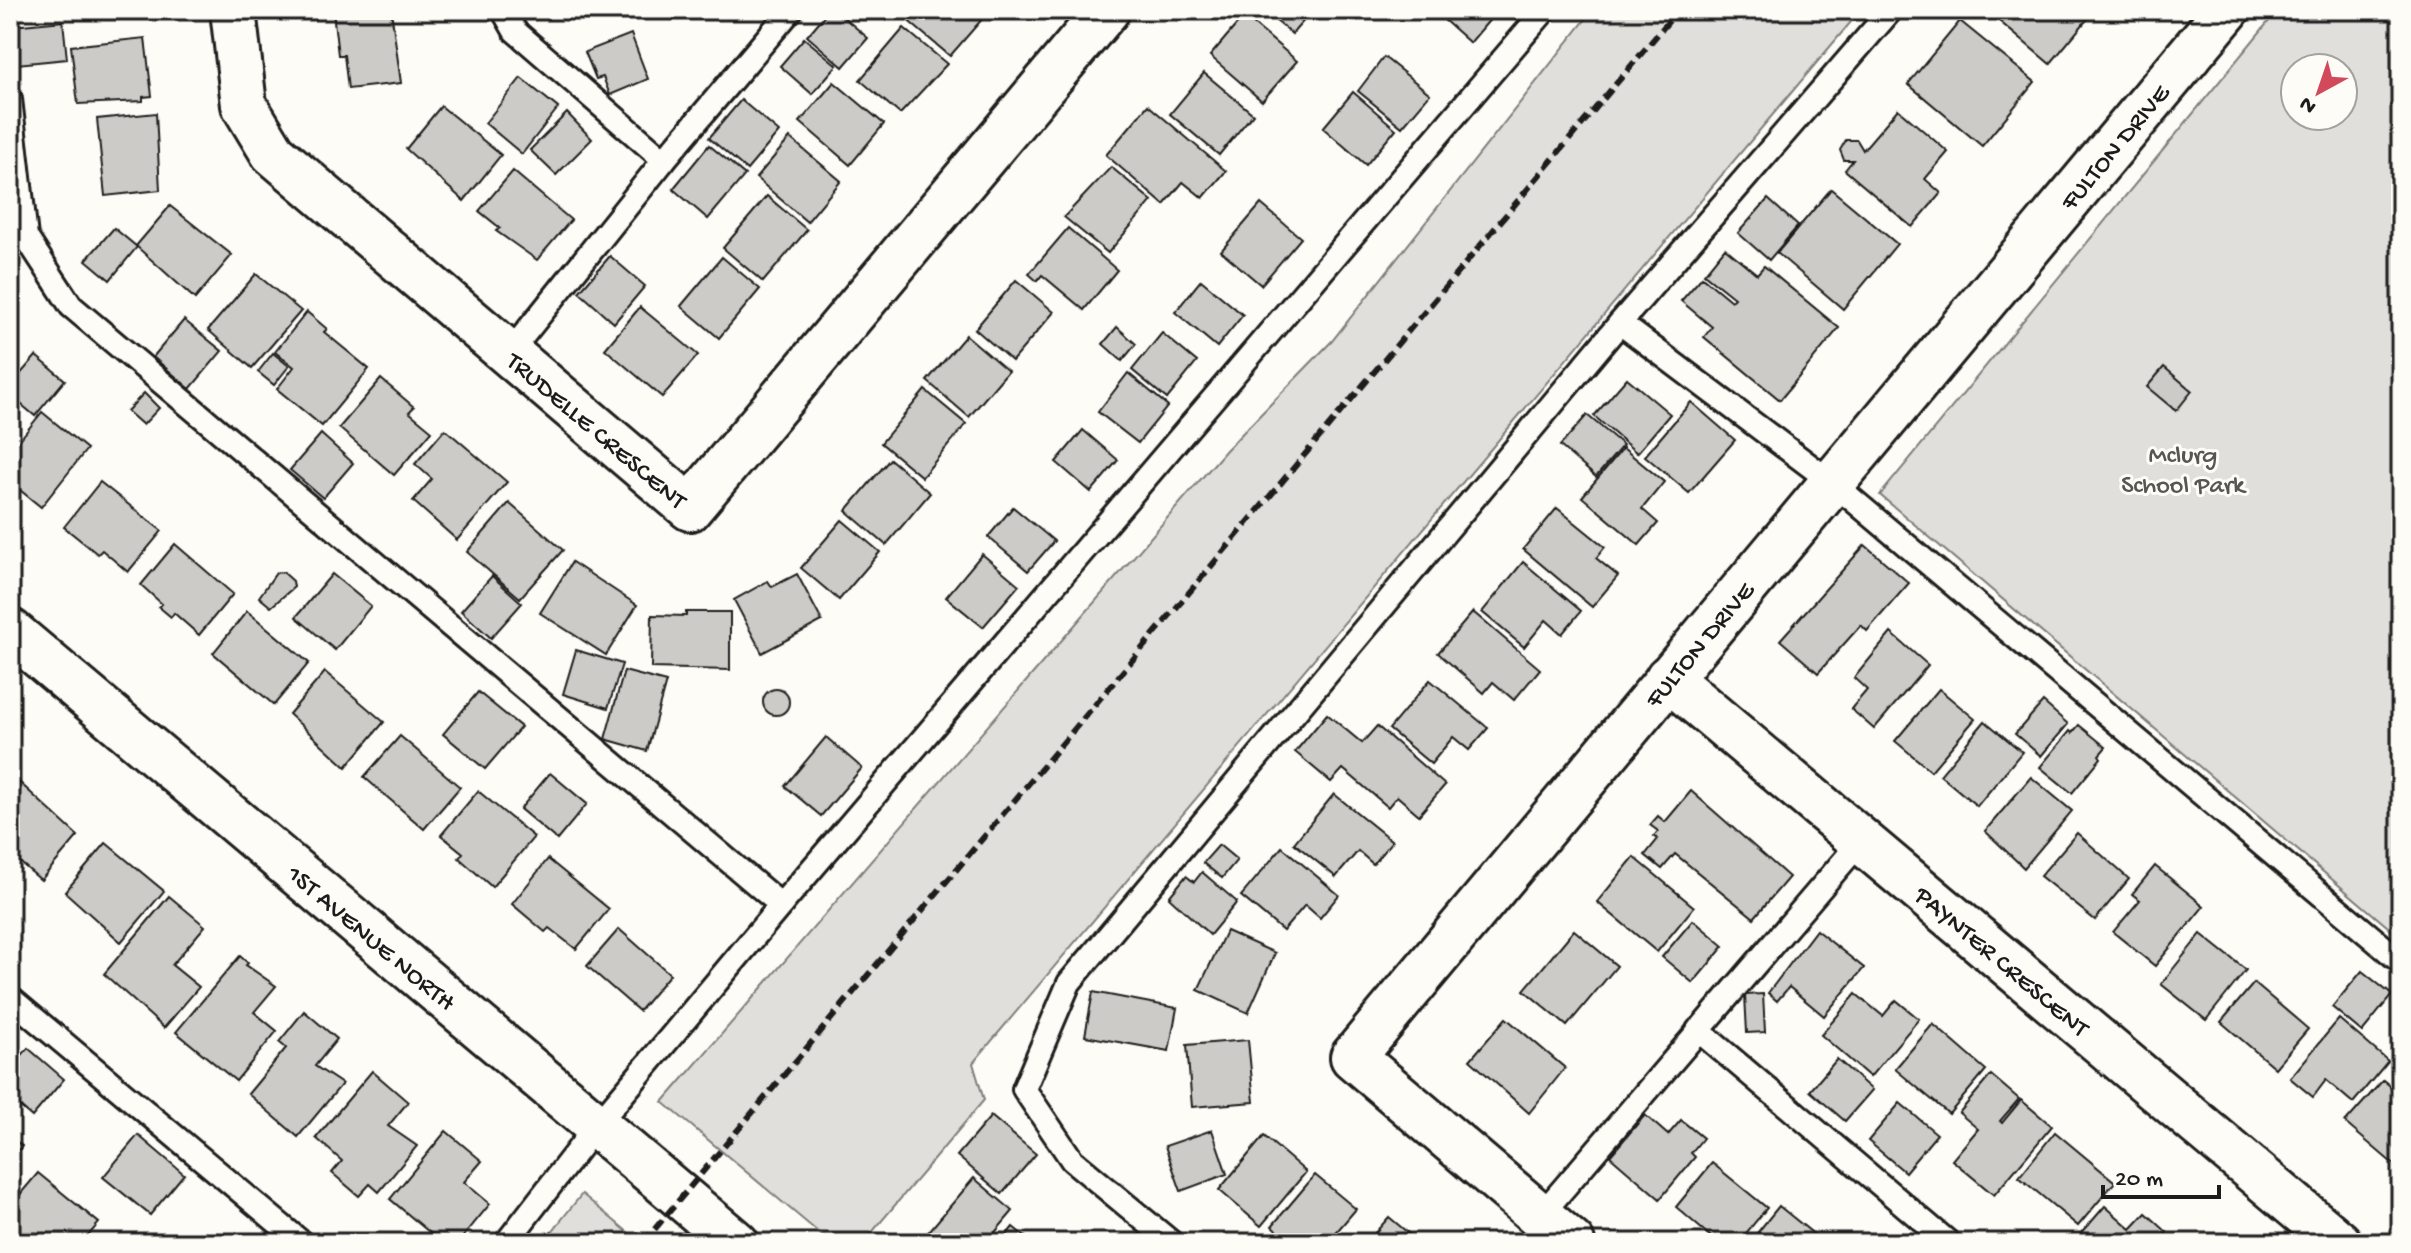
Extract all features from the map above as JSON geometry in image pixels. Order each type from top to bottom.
[{"type":"street","name":"TRUDELLE CRESCENT","points":[[233,10],[244,105],[273,153],[507,356],[690,508],[1107,10]]},
{"type":"street","name":"FULTON DRIVE","points":[[1556,1230],[1353,1057],[2227,10]]},
{"type":"street","name":"1ST AVENUE NORTH","points":[[10,631],[736,1243]]},
{"type":"street","name":"PAYNTER CRESCENT","points":[[1668,678],[2339,1243]]},
{"type":"lane","points":[[503,10],[515,31],[664,160]]},
{"type":"lane","points":[[507,356],[664,160],[791,10]]},
{"type":"lane","points":[[506,1243],[597,1125],[781,905],[1545,10]]},
{"type":"lane","points":[[1172,1243],[1072,1160],[1024,1089],[1069,983],[1620,323],[1891,10]]},
{"type":"lane","points":[[10,99],[26,237],[71,306],[781,905]]},
{"type":"lane","points":[[1620,323],[1834,484],[2401,962]]},
{"type":"lane","points":[[1556,1230],[1698,1030],[1861,841]]},
{"type":"lane","points":[[10,998],[302,1243]]},
{"type":"lane","points":[[1698,1030],[1949,1243]]},
{"type":"green space","points":[[1593,10],[1861,10],[973,1063],[984,1100],[863,1243],[831,1243],[663,1102],[1226,450],[1332,341]]},
{"type":"green space","name":"Mclurg School Park","points":[[2278,10],[2392,10],[2401,17],[2401,938],[1880,495]]},
{"type":"green space","points":[[582,1194],[641,1243],[543,1243]]},
{"type":"building","points":[[391,10],[401,83],[348,89],[344,55],[338,55],[333,12]]},
{"type":"building","points":[[829,10],[835,10],[868,38],[843,67],[807,36]]},
{"type":"building","points":[[902,10],[990,10],[950,56],[899,13]]},
{"type":"building","points":[[1263,10],[1313,10],[1292,34]]},
{"type":"building","points":[[1484,10],[1492,17],[1470,43],[1434,11]]},
{"type":"building","points":[[1986,10],[2095,10],[2050,64]]},
{"type":"building","points":[[1244,16],[1297,61],[1262,101],[1210,56]]},
{"type":"building","points":[[63,21],[67,59],[17,64],[12,26]]},
{"type":"building","points":[[1960,21],[2035,82],[1982,146],[1908,84]]},
{"type":"building","points":[[904,28],[947,64],[900,114],[860,80]]},
{"type":"building","points":[[631,34],[648,79],[610,95],[603,77],[596,79],[585,52]]},
{"type":"building","points":[[145,38],[152,96],[143,97],[143,101],[78,104],[71,46]]},
{"type":"building","points":[[804,38],[837,65],[812,94],[780,66]]},
{"type":"building","points":[[1384,57],[1430,94],[1402,127],[1358,91]]},
{"type":"building","points":[[1204,73],[1253,114],[1219,155],[1170,114]]},
{"type":"building","points":[[521,78],[558,108],[522,154],[485,123]]},
{"type":"building","points":[[834,82],[884,124],[850,165],[800,122]]},
{"type":"building","points":[[1353,92],[1396,129],[1366,165],[1323,128]]},
{"type":"building","points":[[741,100],[779,132],[747,170],[709,138]]},
{"type":"building","points":[[1148,105],[1226,171],[1203,198],[1183,182],[1164,205],[1106,155]]},
{"type":"building","points":[[441,106],[501,155],[464,201],[406,149]]},
{"type":"building","points":[[1898,109],[1948,152],[1925,179],[1941,193],[1912,227],[1845,170],[1853,160],[1844,160],[1840,150],[1846,140],[1857,140],[1863,150]]},
{"type":"building","points":[[156,113],[160,190],[105,196],[97,119]]},
{"type":"building","points":[[567,113],[592,139],[556,175],[530,150]]},
{"type":"building","points":[[790,138],[841,181],[807,222],[756,178]]},
{"type":"building","points":[[709,145],[745,175],[708,219],[673,189]]},
{"type":"building","points":[[1111,167],[1152,201],[1108,253],[1064,217]]},
{"type":"building","points":[[513,171],[571,220],[537,260],[496,231],[500,228],[479,211]]},
{"type":"building","points":[[1831,189],[1897,244],[1843,309],[1777,253]]},
{"type":"building","points":[[767,196],[807,230],[763,282],[723,248]]},
{"type":"building","points":[[1768,199],[1798,226],[1769,260],[1738,233]]},
{"type":"building","points":[[1261,204],[1301,238],[1261,285],[1221,251]]},
{"type":"building","points":[[170,206],[232,255],[195,299],[136,246]]},
{"type":"building","points":[[114,228],[137,247],[110,280],[86,260]]},
{"type":"building","points":[[1068,228],[1117,270],[1084,310],[1042,275],[1037,281],[1029,274]]},
{"type":"building","points":[[1725,248],[1757,274],[1764,266],[1839,328],[1780,400],[1704,337],[1712,327],[1681,301],[1702,277],[1731,301],[1734,298],[1704,274]]},
{"type":"building","points":[[610,256],[645,286],[614,323],[579,292]]},
{"type":"building","points":[[722,257],[760,289],[719,338],[681,306]]},
{"type":"building","points":[[256,274],[301,311],[252,368],[208,330]]},
{"type":"building","points":[[1016,280],[1054,312],[1012,361],[975,329]]},
{"type":"building","points":[[1201,280],[1243,315],[1217,347],[1175,312]]},
{"type":"building","points":[[640,307],[698,355],[662,397],[605,349]]},
{"type":"building","points":[[307,312],[327,329],[324,332],[369,369],[322,426],[277,389],[294,367],[275,352]]},
{"type":"building","points":[[184,320],[222,351],[190,389],[153,357]]},
{"type":"building","points":[[1117,327],[1136,344],[1122,361],[1103,344]]},
{"type":"building","points":[[1162,333],[1197,362],[1167,399],[1132,370]]},
{"type":"building","points":[[966,335],[1008,371],[969,417],[927,381]]},
{"type":"building","points":[[273,353],[289,366],[274,385],[258,372]]},
{"type":"building","points":[[36,356],[65,380],[35,416],[10,395],[10,386]]},
{"type":"building","points":[[2164,367],[2192,391],[2176,411],[2147,387]]},
{"type":"building","points":[[1128,373],[1168,406],[1138,443],[1098,412]]},
{"type":"building","points":[[1627,378],[1670,414],[1637,453],[1594,416]]},
{"type":"building","points":[[381,379],[414,407],[409,412],[432,431],[394,475],[339,428]]},
{"type":"building","points":[[925,390],[966,424],[922,477],[881,443]]},
{"type":"building","points":[[144,393],[159,408],[143,425],[127,411]]},
{"type":"building","points":[[1691,402],[1735,440],[1689,493],[1645,456]]},
{"type":"building","points":[[42,412],[87,449],[41,507],[10,482],[10,452]]},
{"type":"building","points":[[1587,415],[1623,445],[1596,477],[1560,446]]},
{"type":"building","points":[[445,429],[507,482],[457,540],[413,501],[432,479],[415,464]]},
{"type":"building","points":[[1083,430],[1118,460],[1091,492],[1056,462]]},
{"type":"building","points":[[321,434],[353,463],[323,498],[290,470]]},
{"type":"building","points":[[1623,448],[1664,482],[1642,509],[1658,523],[1639,545],[1582,497]]},
{"type":"building","points":[[890,459],[930,493],[886,545],[846,511]]},
{"type":"building","points":[[100,482],[162,531],[128,572],[102,550],[98,554],[64,527]]},
{"type":"building","points":[[509,503],[563,550],[520,598],[467,552]]},
{"type":"building","points":[[1013,507],[1054,541],[1028,571],[988,537]]},
{"type":"building","points":[[1557,508],[1605,547],[1596,558],[1618,576],[1592,607],[1523,549]]},
{"type":"building","points":[[842,520],[880,552],[839,600],[801,568]]},
{"type":"building","points":[[175,544],[233,594],[199,635],[174,613],[171,617],[159,607],[162,604],[141,585]]},
{"type":"building","points":[[1865,545],[1909,583],[1867,631],[1861,625],[1818,673],[1780,640]]},
{"type":"building","points":[[982,554],[1019,585],[983,627],[946,597]]},
{"type":"building","points":[[572,562],[637,605],[606,655],[540,613]]},
{"type":"building","points":[[1523,562],[1581,611],[1562,634],[1546,620],[1524,647],[1482,612]]},
{"type":"building","points":[[283,572],[293,581],[294,587],[271,607],[259,597],[276,573]]},
{"type":"building","points":[[332,574],[371,606],[335,650],[296,617]]},
{"type":"building","points":[[797,574],[822,621],[762,653],[734,600],[768,581],[772,587]]},
{"type":"building","points":[[492,576],[522,603],[491,638],[461,611]]},
{"type":"building","points":[[247,611],[309,663],[274,705],[213,653]]},
{"type":"building","points":[[686,612],[730,612],[730,670],[651,668],[652,615],[686,616]]},
{"type":"building","points":[[1473,612],[1540,669],[1514,700],[1493,682],[1484,693],[1438,653]]},
{"type":"building","points":[[1891,633],[1928,665],[1874,729],[1851,709],[1867,690],[1854,678]]},
{"type":"building","points":[[576,650],[622,664],[608,708],[563,694]]},
{"type":"building","points":[[624,671],[666,682],[647,751],[605,739]]},
{"type":"building","points":[[325,672],[384,722],[346,767],[289,714]]},
{"type":"building","points":[[1430,680],[1488,728],[1469,750],[1453,737],[1431,764],[1389,729]]},
{"type":"building","points":[[776,689],[785,693],[789,702],[785,711],[776,715],[767,711],[763,702],[767,693]]},
{"type":"building","points":[[1939,689],[1975,719],[1931,771],[1895,741]]},
{"type":"building","points":[[478,692],[521,727],[485,769],[443,734]]},
{"type":"building","points":[[2043,702],[2068,724],[2041,756],[2015,734]]},
{"type":"building","points":[[1327,714],[1362,743],[1377,726],[1445,785],[1419,815],[1397,796],[1388,807],[1343,769],[1331,782],[1295,752]]},
{"type":"building","points":[[1985,721],[2022,752],[1977,806],[1940,775]]},
{"type":"building","points":[[2079,725],[2106,747],[2099,755],[2101,758],[2072,793],[2040,767],[2070,731],[2072,733]]},
{"type":"building","points":[[400,736],[460,787],[424,829],[364,777]]},
{"type":"building","points":[[826,737],[862,768],[821,816],[785,786]]},
{"type":"building","points":[[550,773],[587,804],[557,840],[520,809]]},
{"type":"building","points":[[2031,777],[2072,811],[2024,868],[1985,831]]},
{"type":"building","points":[[19,782],[78,836],[41,880],[10,854],[10,793]]},
{"type":"building","points":[[478,791],[534,837],[492,887],[459,858],[463,853],[441,835]]},
{"type":"building","points":[[1691,791],[1789,877],[1754,918],[1675,854],[1662,869],[1645,855],[1658,839],[1654,836],[1658,831],[1650,825],[1658,816],[1665,822]]},
{"type":"building","points":[[1334,794],[1392,841],[1373,864],[1358,851],[1336,877],[1294,843]]},
{"type":"building","points":[[2077,833],[2129,879],[2095,920],[2040,876]]},
{"type":"building","points":[[106,843],[164,891],[121,942],[65,892]]},
{"type":"building","points":[[1219,845],[1237,860],[1222,878],[1203,863]]},
{"type":"building","points":[[1282,847],[1339,895],[1320,918],[1305,905],[1283,931],[1241,896]]},
{"type":"building","points":[[1634,857],[1694,907],[1657,952],[1597,902]]},
{"type":"building","points":[[548,859],[609,909],[576,949],[549,928],[545,932],[512,904]]},
{"type":"building","points":[[2155,866],[2204,906],[2155,966],[2113,932],[2140,900],[2132,894]]},
{"type":"building","points":[[1202,872],[1237,902],[1210,935],[1169,897],[1186,876],[1194,882]]},
{"type":"building","points":[[169,896],[205,926],[172,965],[199,987],[164,1028],[104,974]]},
{"type":"building","points":[[1693,920],[1724,946],[1693,983],[1662,957]]},
{"type":"building","points":[[619,929],[670,974],[639,1011],[587,966]]},
{"type":"building","points":[[1574,930],[1617,966],[1567,1026],[1524,990]]},
{"type":"building","points":[[1816,930],[1864,968],[1824,1016],[1789,987],[1777,1001],[1768,993]]},
{"type":"building","points":[[1226,931],[1275,953],[1248,1013],[1198,990]]},
{"type":"building","points":[[2201,934],[2246,970],[2206,1020],[2161,984]]},
{"type":"building","points":[[240,956],[248,963],[246,965],[276,986],[254,1012],[277,1031],[236,1081],[176,1032]]},
{"type":"building","points":[[2362,971],[2392,995],[2362,1032],[2332,1007]]},
{"type":"building","points":[[2254,983],[2308,1029],[2275,1068],[2221,1022]]},
{"type":"building","points":[[1093,992],[1177,1008],[1169,1051],[1085,1036]]},
{"type":"building","points":[[1763,994],[1765,1032],[1747,1033],[1745,995]]},
{"type":"building","points":[[1856,994],[1883,1016],[1896,1000],[1919,1019],[1870,1077],[1821,1035]]},
{"type":"building","points":[[304,1011],[337,1039],[315,1066],[342,1084],[298,1137],[248,1094],[286,1048],[279,1042]]},
{"type":"building","points":[[1506,1018],[1565,1068],[1529,1113],[1470,1060]]},
{"type":"building","points":[[2339,1019],[2388,1061],[2353,1103],[2326,1080],[2313,1097],[2290,1078]]},
{"type":"building","points":[[1933,1024],[1986,1070],[1949,1114],[1895,1069]]},
{"type":"building","points":[[1248,1040],[1254,1102],[1192,1107],[1187,1045]]},
{"type":"building","points":[[28,1048],[64,1079],[32,1117],[10,1098],[10,1069]]},
{"type":"building","points":[[1837,1059],[1872,1090],[1845,1121],[1810,1091]]},
{"type":"building","points":[[372,1071],[408,1102],[388,1126],[417,1146],[379,1192],[370,1184],[359,1196],[332,1173],[342,1161],[316,1138]]},
{"type":"building","points":[[1991,1075],[2019,1099],[2000,1121],[2002,1123],[2021,1100],[2052,1126],[1994,1195],[1952,1160],[1978,1129],[1959,1113]]},
{"type":"building","points":[[2383,1080],[2401,1095],[2399,1169],[2345,1123]]},
{"type":"building","points":[[1900,1103],[1937,1134],[1905,1172],[1868,1141]]},
{"type":"building","points":[[1645,1115],[1668,1135],[1681,1120],[1703,1138],[1691,1153],[1695,1157],[1660,1199],[1610,1156]]},
{"type":"building","points":[[991,1116],[1036,1154],[1002,1194],[957,1156]]},
{"type":"building","points":[[1212,1130],[1227,1174],[1181,1191],[1165,1146]]},
{"type":"building","points":[[446,1131],[482,1161],[464,1182],[490,1204],[458,1243],[442,1243],[390,1199]]},
{"type":"building","points":[[2055,1132],[2115,1182],[2078,1226],[2019,1177]]},
{"type":"building","points":[[138,1135],[184,1174],[150,1215],[103,1177]]},
{"type":"building","points":[[10,1136],[22,1146],[10,1160]]},
{"type":"building","points":[[1264,1136],[1306,1172],[1261,1226],[1219,1190]]},
{"type":"building","points":[[1712,1163],[1767,1208],[1738,1243],[1718,1243],[1676,1207]]},
{"type":"building","points":[[10,1172],[20,1181],[10,1192]]},
{"type":"building","points":[[38,1173],[99,1223],[82,1243],[31,1243],[10,1225],[10,1206]]},
{"type":"building","points":[[1315,1175],[1356,1209],[1327,1243],[1291,1243],[1272,1226]]},
{"type":"building","points":[[974,1178],[1013,1211],[986,1243],[919,1243]]},
{"type":"building","points":[[1779,1206],[1821,1240],[1819,1243],[1749,1243]]},
{"type":"building","points":[[2105,1206],[2131,1229],[2146,1213],[2167,1232],[2157,1243],[2073,1243]]},
{"type":"building","points":[[1389,1217],[1420,1243],[1366,1243]]},
{"type":"building","points":[[1013,1227],[1033,1243],[1000,1243]]},
{"type":"railway","points":[[643,1243],[1678,10]]}]
